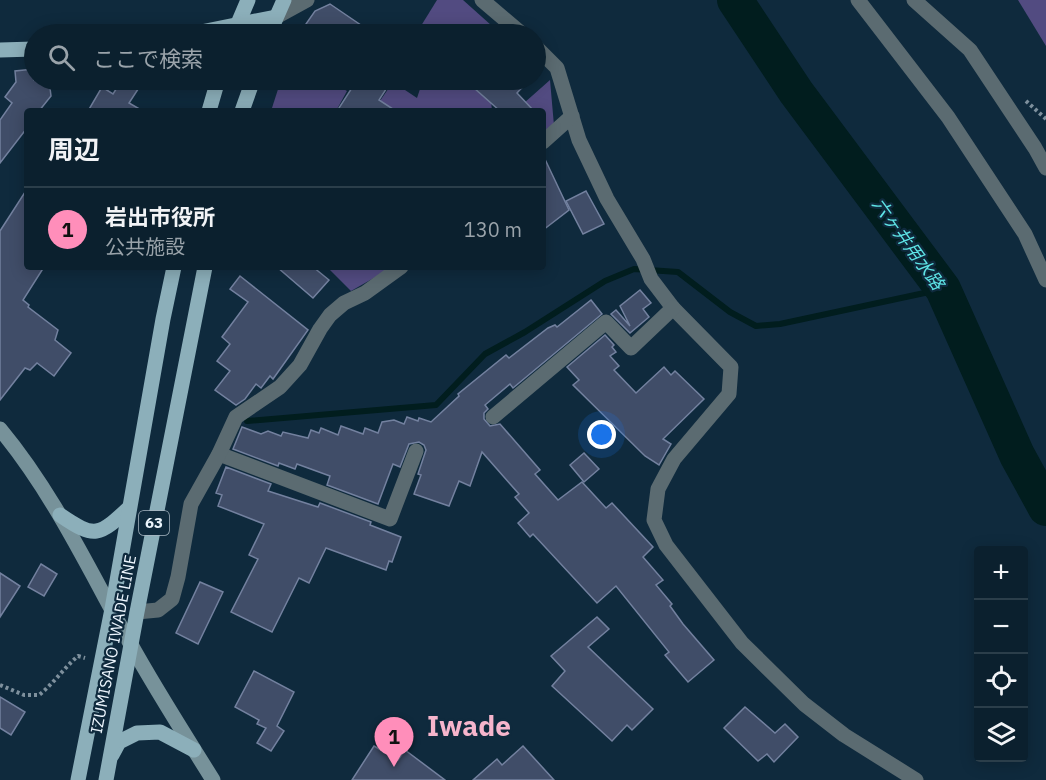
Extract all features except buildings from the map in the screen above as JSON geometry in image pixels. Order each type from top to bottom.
[{"type":"main road","points":[[237,24],[248,0]]},
{"type":"main road","points":[[273,24],[284,0]]},
{"type":"main road","points":[[253,24],[276,17]]},
{"type":"main road","points":[[0,50],[24,49]]},
{"type":"main road","points":[[210,108],[215,90]]},
{"type":"main road","points":[[243,108],[249,90]]},
{"type":"main road","name":"IZUMISANO IWADE LINE","points":[[78,780],[112,609],[173,270]]},
{"type":"main road","name":"IZUMISANO IWADE LINE","points":[[106,780],[205,270]]},
{"type":"main road","points":[[0,429],[23,456],[60,515],[131,645],[213,780]]},
{"type":"main road","points":[[60,515],[78,527],[95,532],[109,527],[129,508]]},
{"type":"main road","points":[[110,760],[119,742],[137,733],[160,732],[194,750]]},
{"type":"street","points":[[276,17],[307,0]]},
{"type":"street","points":[[482,0],[510,24]]},
{"type":"street","points":[[858,0],[948,117],[1024,234],[1046,280]]},
{"type":"street","points":[[914,0],[970,50],[1046,168]]},
{"type":"street","points":[[546,57],[557,68],[579,140],[607,199],[643,259],[651,279],[674,309],[731,367],[729,394],[674,459],[658,489],[654,520],[666,545],[742,643],[804,704],[844,735],[916,780]]},
{"type":"street","points":[[546,139],[572,116]]},
{"type":"street","points":[[137,612],[158,610],[172,599],[190,504],[219,454],[236,417],[279,387],[300,365],[330,315],[344,303],[365,292],[397,270]]},
{"type":"street","points":[[493,417],[606,322],[631,348],[674,309]]},
{"type":"street","points":[[219,454],[390,519],[416,451]]},
{"type":"path","points":[[0,685],[24,695],[39,696],[78,656],[101,664]]},
{"type":"shaded area","points":[[437,0],[463,0],[490,24],[422,24]]},
{"type":"shaded area","points":[[1018,0],[1046,0],[1046,46]]},
{"type":"shaded area","points":[[550,80],[555,137],[546,145],[546,108],[518,108],[539,90],[546,90],[546,84]]},
{"type":"shaded area","points":[[278,90],[347,91],[338,108],[272,108]]},
{"type":"shaded area","points":[[387,90],[405,90],[417,98],[420,90],[490,90],[492,108],[375,108]]},
{"type":"shaded area","points":[[330,270],[388,270],[351,291]]},
{"type":"waterway","name":"六ヶ井用水路","points":[[735,0],[796,92],[943,289],[1017,455],[1046,508]]},
{"type":"waterway","points":[[247,421],[436,405],[485,354],[525,332],[605,281],[634,269],[678,272],[730,312],[756,326],[780,324],[943,289]]},
{"type":"place","name":"岩出市役所","points":[[394,767]]},
{"type":"district","name":"Iwade","points":[[469,726]]}]
